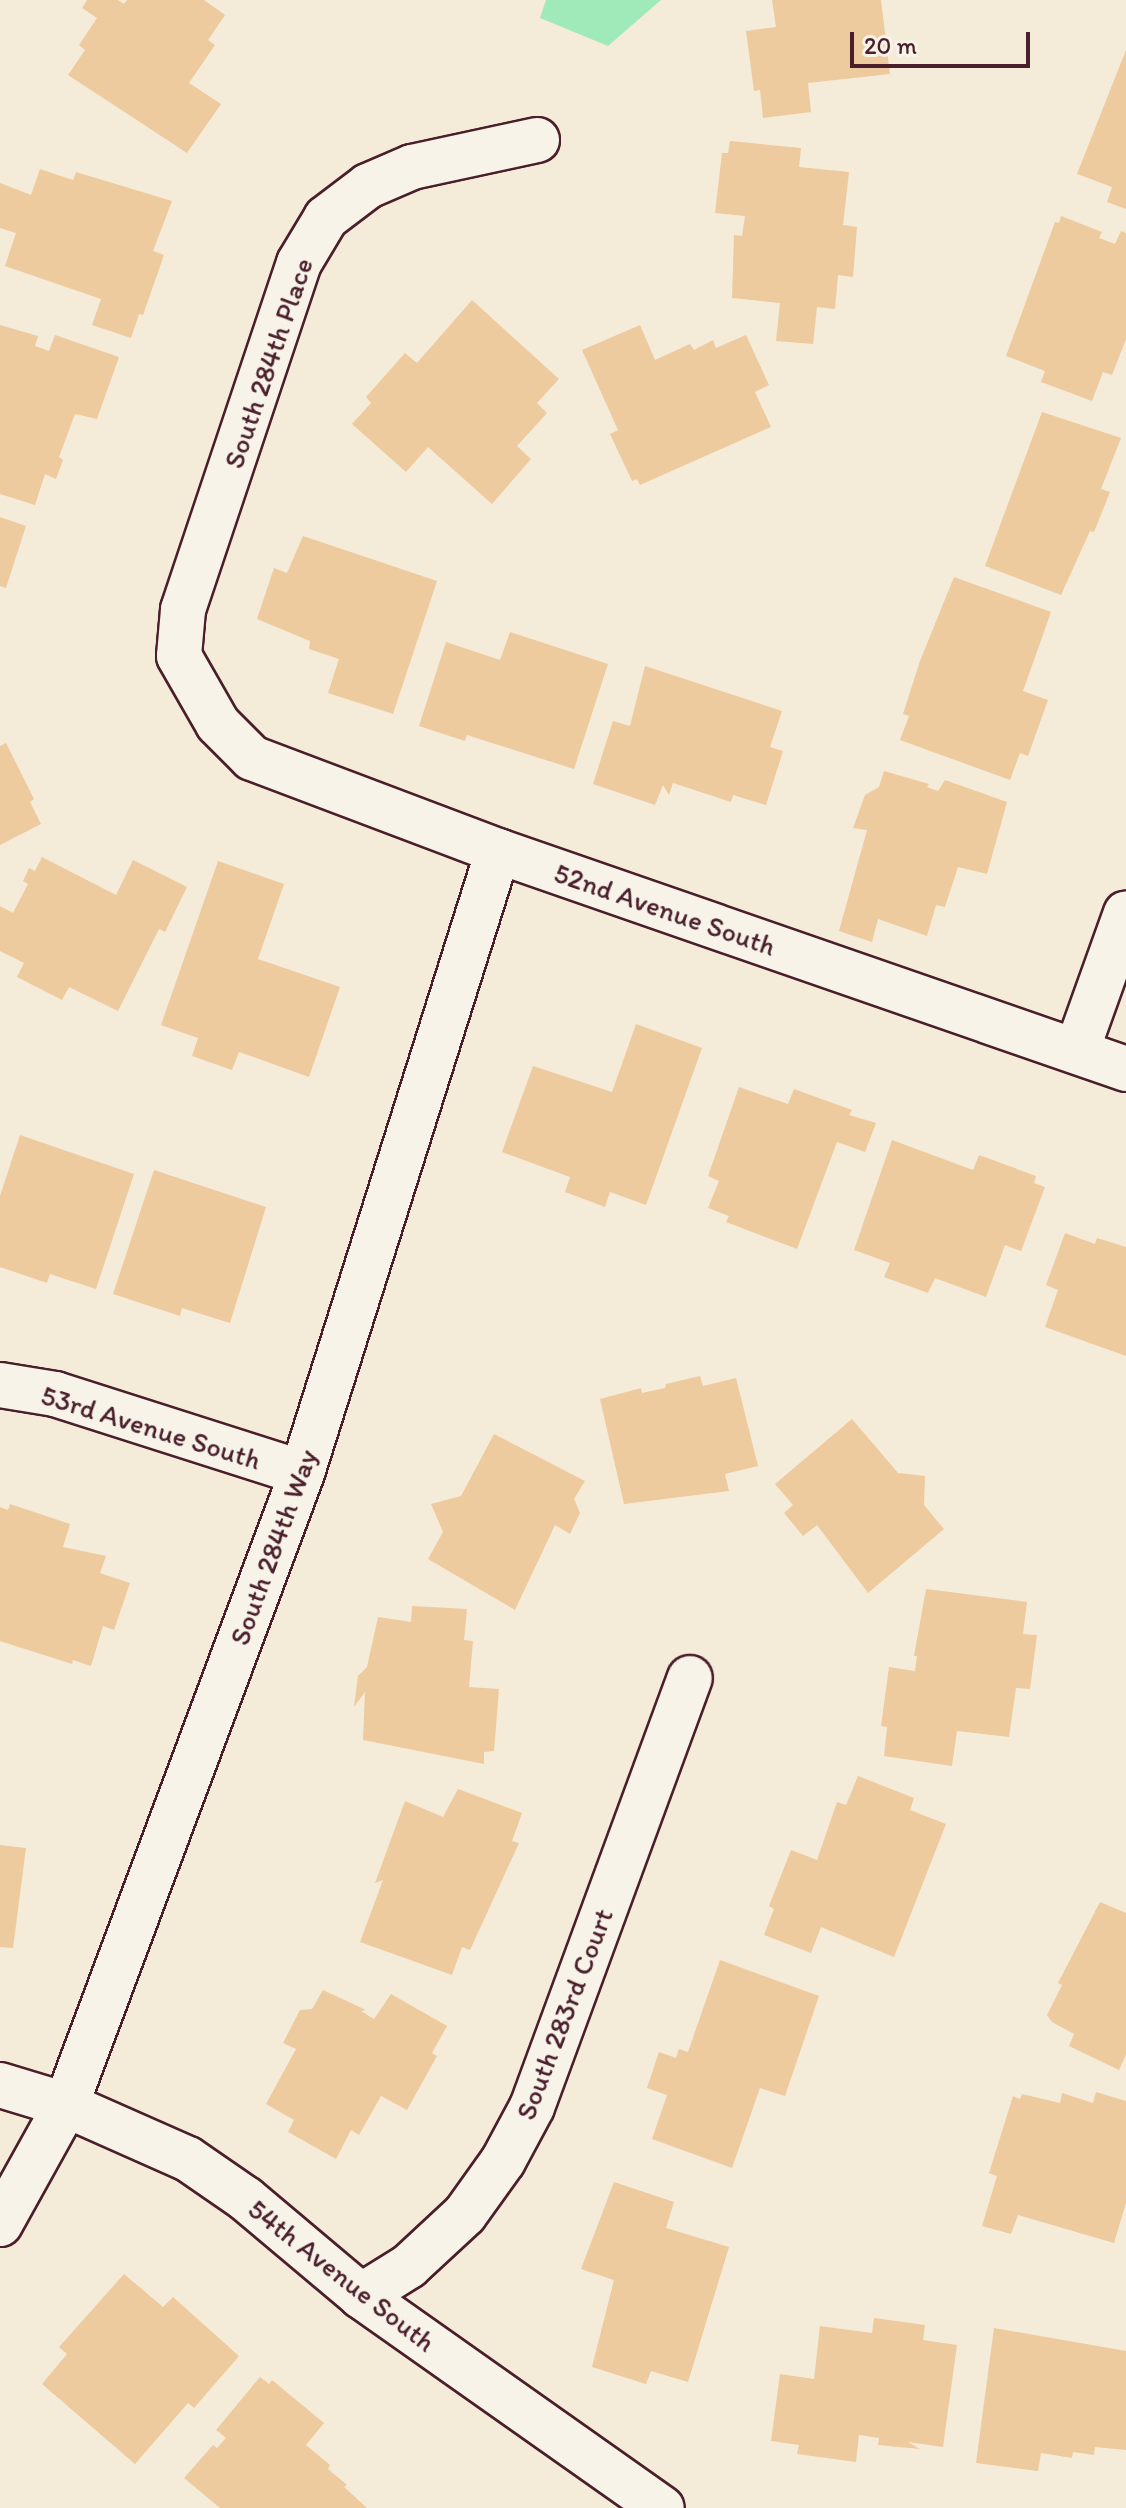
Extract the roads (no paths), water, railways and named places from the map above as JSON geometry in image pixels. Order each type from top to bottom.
[{"type":"street","name":"South 284th Place","points":[[218,724],[179,656],[183,610],[299,263],[326,218],[368,186],[412,167],[537,140]]},
{"type":"street","name":"52nd Avenue South","points":[[218,724],[252,758],[498,851],[1126,1069]]},
{"type":"street","name":"South 284th Way","points":[[0,2224],[66,2105],[302,1473],[498,851]]},
{"type":"street","points":[[1077,1050],[1126,913]]},
{"type":"street","name":"53rd Avenue South","points":[[0,1385],[55,1394],[302,1473]]},
{"type":"street","name":"South 283rd Court","points":[[361,2296],[409,2266],[458,2222],[486,2187],[524,2121],[690,1678]]},
{"type":"street","name":"54th Avenue South","points":[[0,2085],[66,2105],[188,2159],[246,2199],[361,2296],[662,2508]]}]
